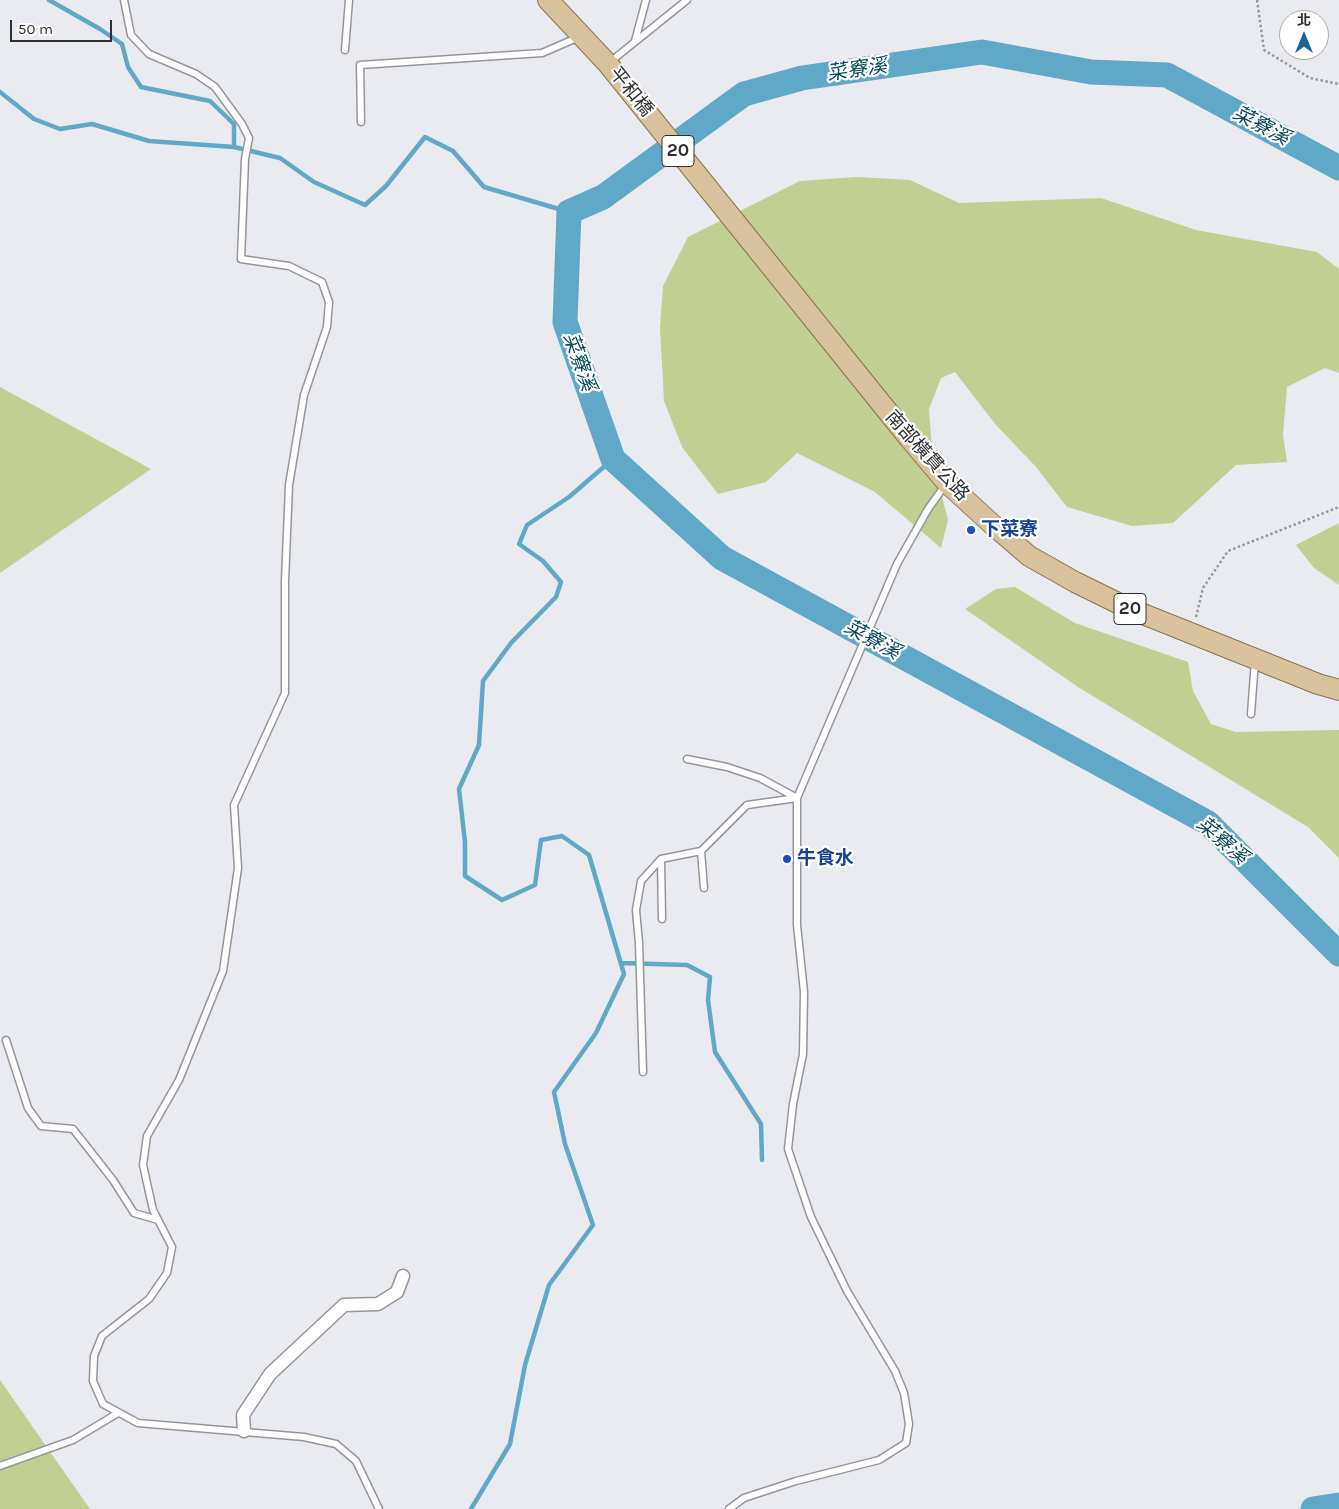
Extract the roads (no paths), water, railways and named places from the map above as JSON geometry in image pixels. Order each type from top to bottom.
[{"type":"main road","name":"20","points":[[548,0],[605,60]]},
{"type":"main road","name":"平和橋","points":[[605,60],[754,246]]},
{"type":"main road","name":"南部橫貫公路","points":[[754,246],[947,483],[1030,556],[1110,600],[1255,660],[1339,690]]},
{"type":"street","points":[[244,1432],[243,1415],[270,1374],[344,1305],[378,1304],[397,1292],[403,1276]]},
{"type":"lane","points":[[124,0],[131,35],[149,54],[196,74],[215,87],[242,124],[249,138],[245,159],[240,259],[289,266],[322,282],[329,302],[327,327],[304,395],[290,485],[285,581],[285,693],[234,805],[238,868],[223,971],[179,1080],[148,1136],[143,1165],[153,1210],[172,1247],[167,1273],[148,1298],[102,1336],[94,1356],[93,1381],[103,1404],[138,1423],[304,1437],[336,1444],[356,1461],[379,1509]]},
{"type":"lane","points":[[344,50],[349,0]]},
{"type":"lane","points":[[634,42],[646,0]]},
{"type":"lane","points":[[605,60],[634,42],[687,0]]},
{"type":"lane","points":[[361,122],[360,64],[542,53],[583,35]]},
{"type":"lane","points":[[729,1509],[744,1498],[787,1484],[879,1460],[906,1443],[909,1424],[904,1393],[895,1371],[847,1292],[811,1217],[788,1148],[793,1104],[803,1054],[804,992],[797,925],[797,798],[897,564],[928,509],[947,483]]},
{"type":"lane","points":[[1250,714],[1255,660]]},
{"type":"lane","points":[[687,759],[726,767],[760,778],[797,798]]},
{"type":"lane","points":[[643,1072],[636,910],[641,881],[661,858],[701,851],[747,805],[797,798]]},
{"type":"lane","points":[[701,851],[704,888]]},
{"type":"lane","points":[[661,858],[662,919]]},
{"type":"lane","points":[[6,1040],[28,1108],[41,1126],[73,1129],[113,1180],[134,1213],[158,1220]]},
{"type":"lane","points":[[0,1466],[73,1440],[118,1412]]},
{"type":"waterway","points":[[49,0],[122,44],[128,67],[141,87],[210,101],[234,124],[234,147]]},
{"type":"waterway","name":"菜竂溪","points":[[1339,168],[1167,75],[1091,72],[982,52],[802,78],[744,94],[603,197],[569,212],[565,322],[613,459],[722,558],[1208,823],[1339,954]]},
{"type":"waterway","points":[[0,92],[34,119],[60,129],[92,124],[149,141],[234,147],[280,158],[314,182],[365,205],[386,186],[425,137],[453,151],[484,187],[569,212]]},
{"type":"waterway","points":[[471,1509],[510,1444],[525,1365],[549,1285],[593,1225],[565,1144],[554,1092],[596,1033],[624,974],[589,855],[562,836],[541,840],[535,885],[502,900],[465,876],[465,842],[459,789],[479,745],[483,681],[511,643],[556,597],[561,582],[543,561],[519,544],[527,525],[569,497],[613,459]]},
{"type":"waterway","points":[[621,963],[687,965],[710,977],[708,1000],[715,1052],[761,1124],[762,1160]]},
{"type":"waterway","name":"菜竂溪","points":[[1313,1509],[1339,1505]]},
{"type":"place","name":"下菜寮","points":[[971,530]]},
{"type":"place","name":"牛食水","points":[[787,859]]}]
